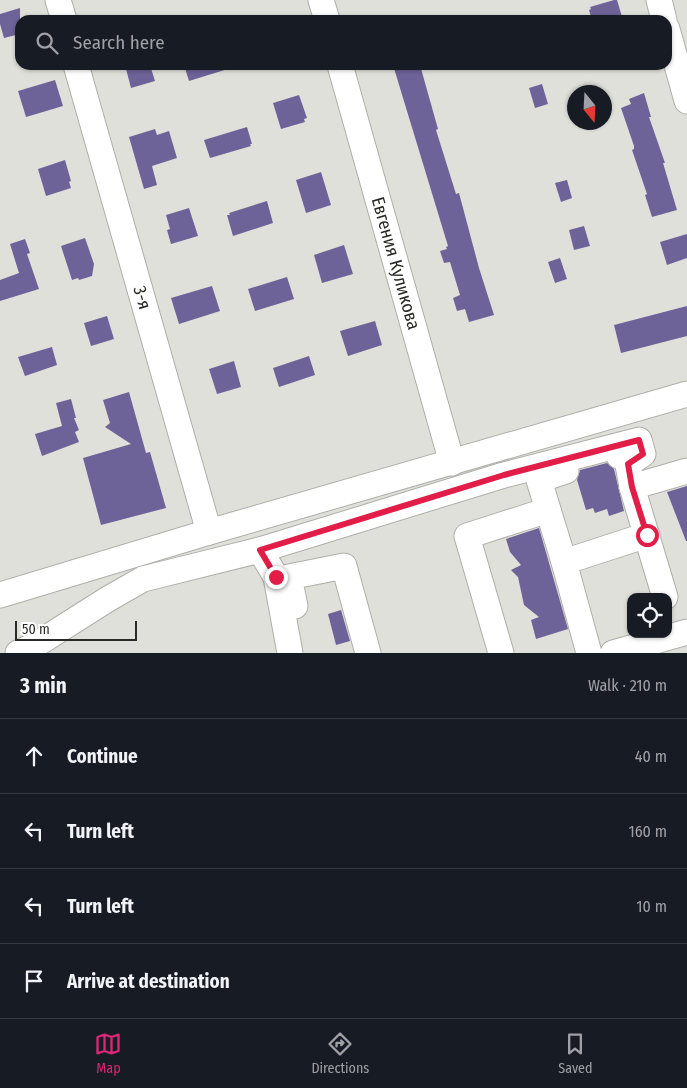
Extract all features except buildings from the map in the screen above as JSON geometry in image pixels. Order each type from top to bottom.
[{"type":"street","points":[[58,0],[62,15]]},
{"type":"street","points":[[321,0],[326,15]]},
{"type":"street","points":[[659,0],[663,15]]},
{"type":"street","points":[[672,47],[687,101]]},
{"type":"street","name":"3-я","points":[[77,70],[209,532]]},
{"type":"street","name":"Евгения Куликова","points":[[341,70],[452,463]]},
{"type":"street","points":[[0,595],[209,532],[687,394]]},
{"type":"street","points":[[18,653],[37,644],[108,599],[143,580],[260,550],[504,475],[639,440],[643,454],[630,475]]},
{"type":"street","points":[[589,653],[539,480],[626,454],[630,475],[664,593]]},
{"type":"street","points":[[630,475],[687,471]]},
{"type":"street","points":[[501,653],[467,536],[548,510]]},
{"type":"street","points":[[564,562],[647,535]]},
{"type":"street","points":[[260,550],[276,577],[290,653]]},
{"type":"street","points":[[305,653],[289,577],[344,566],[368,653]]},
{"type":"street","points":[[613,653],[682,634],[672,615]]},
{"type":"route","points":[[276,577],[260,550],[504,475],[639,440],[643,454],[628,464],[632,487],[647,535]]}]
